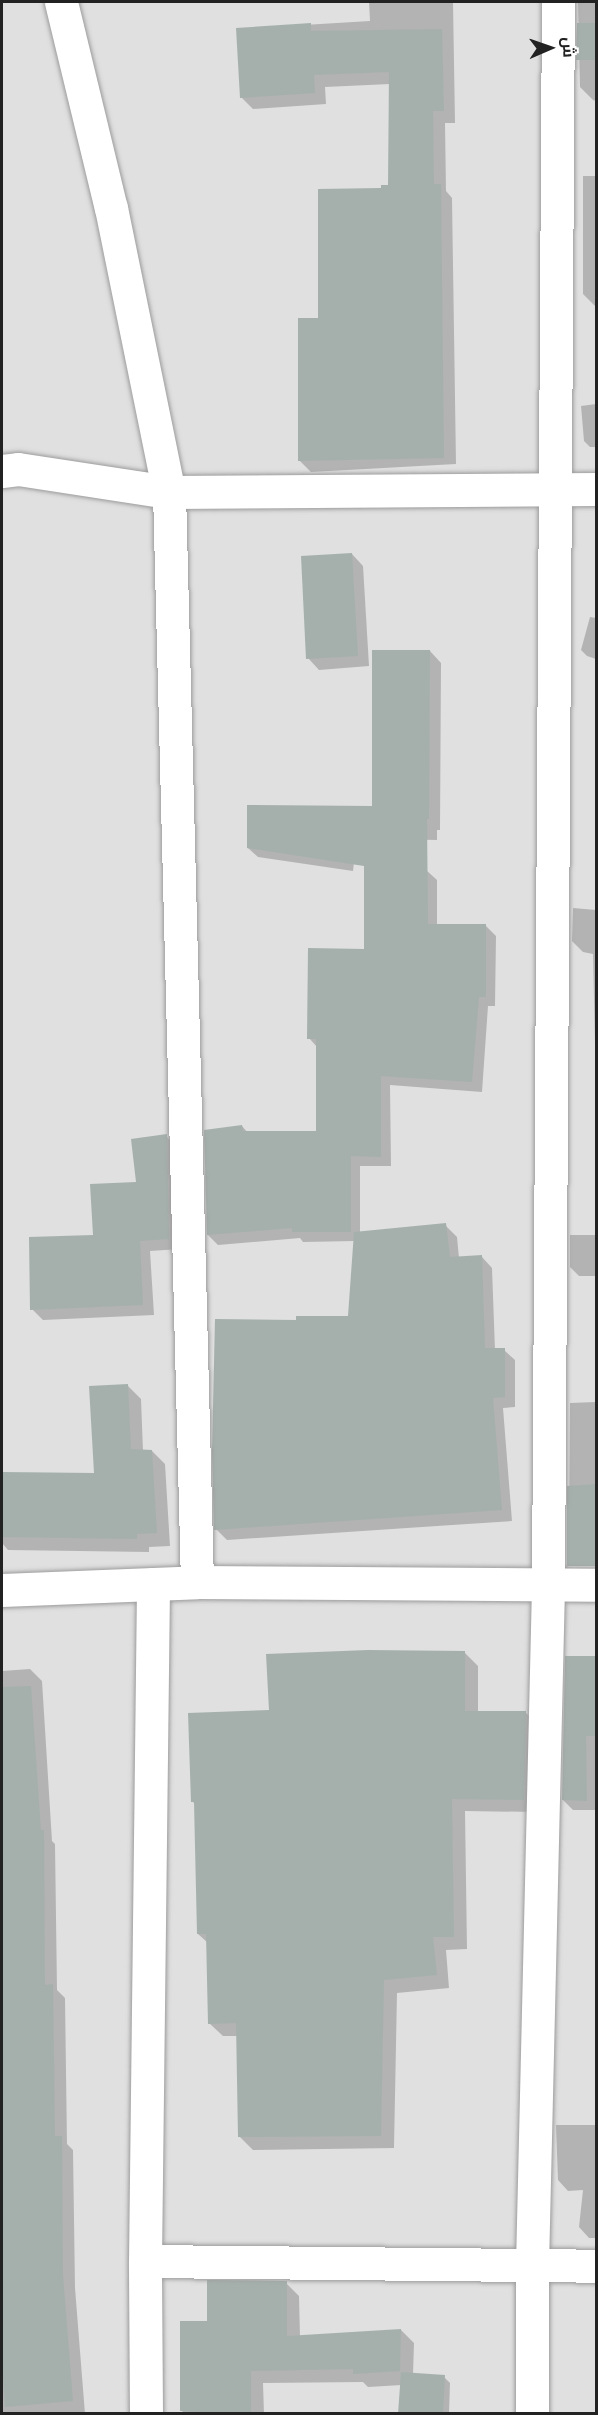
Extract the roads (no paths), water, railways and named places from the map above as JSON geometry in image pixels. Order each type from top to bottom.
[{"type":"street","points":[[61,2],[111,208],[169,492],[197,1582]]},
{"type":"street","points":[[532,2414],[532,2265],[548,1586],[553,488],[558,2]]},
{"type":"street","points":[[2,471],[18,469],[169,492],[597,489]]},
{"type":"street","points":[[2,1590],[197,1582],[597,1585]]},
{"type":"street","points":[[146,2414],[145,2262],[153,1584]]},
{"type":"street","points":[[145,2262],[597,2266]]}]
